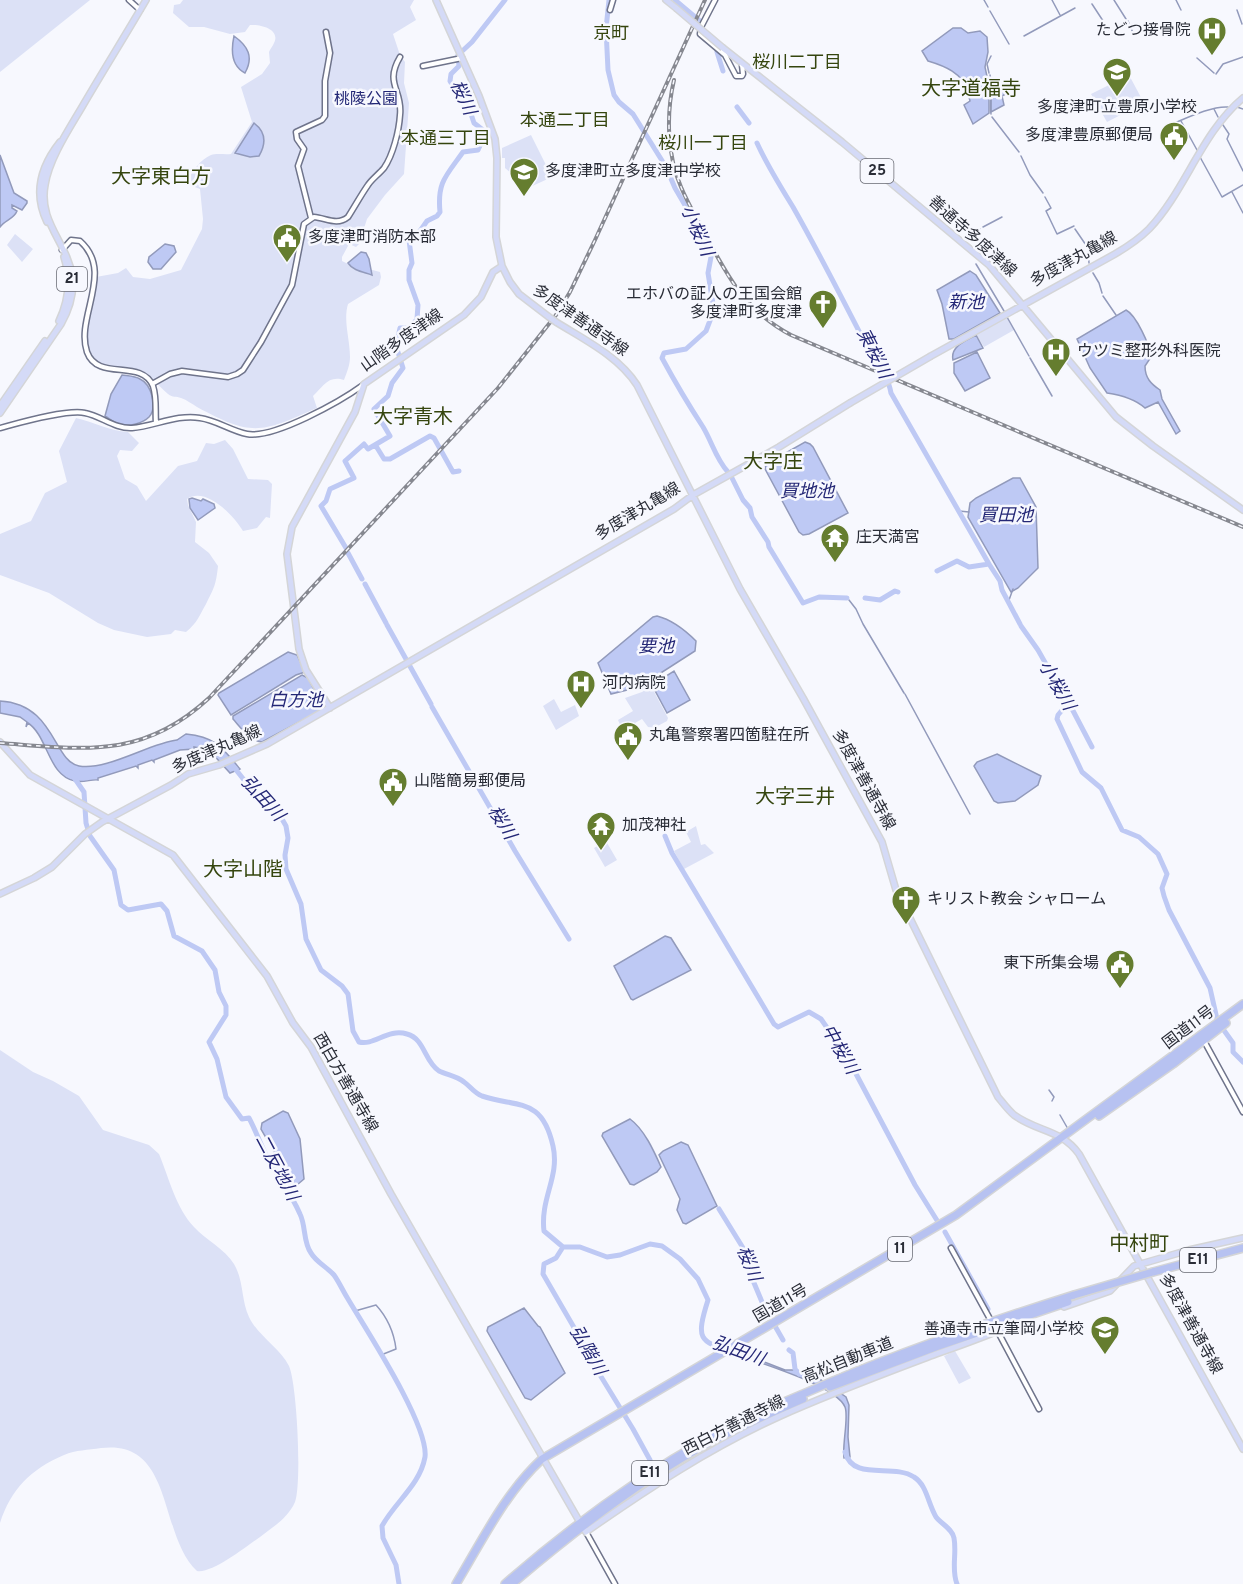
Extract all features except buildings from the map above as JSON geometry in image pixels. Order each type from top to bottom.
[{"type":"highway","name":"国道11号","points":[[1203,1038],[1243,1004]]},
{"type":"highway","name":"国道11号","points":[[456,1584],[512,1492],[527,1472],[542,1459],[956,1215],[1243,1010]]},
{"type":"highway","name":"高松自動車道","points":[[512,1584],[552,1550],[657,1474],[711,1442],[815,1391],[934,1341],[1243,1248]]},
{"type":"highway","name":"高松自動車道","points":[[1153,1274],[1243,1253]]},
{"type":"highway","name":"高松自動車道","points":[[505,1584],[590,1514],[655,1469],[708,1438],[760,1412],[815,1391]]},
{"type":"main road","name":"21","points":[[0,413],[66,315],[72,295],[72,277],[63,249],[43,213],[39,188],[44,165],[66,134],[146,0]]},
{"type":"main road","points":[[436,0],[457,45],[459,58],[483,105],[495,139],[497,158],[496,237],[502,266]]},
{"type":"main road","name":"善通寺多度津線","points":[[666,0],[973,251],[996,272],[1116,417],[1243,510]]},
{"type":"main road","name":"多度津丸亀線","points":[[0,894],[52,867],[95,826],[188,774],[219,765],[267,744],[675,509],[693,495],[931,356],[1115,254],[1148,231],[1166,207],[1218,123],[1243,98]]},
{"type":"main road","name":"21","points":[[0,406],[63,313],[68,294],[69,277],[63,249]]},
{"type":"main road","name":"多度津善通寺線","points":[[502,266],[519,294],[556,322],[612,358],[630,376],[652,413],[740,590],[803,698],[882,842],[896,890],[998,1097],[1021,1119],[1064,1137],[1079,1154],[1243,1449]]},
{"type":"main road","name":"山階多度津線","points":[[330,708],[300,655],[288,562],[288,544],[292,527],[355,412],[364,384],[471,309],[481,297],[493,272],[502,266]]},
{"type":"main road","name":"西白方善通寺線","points":[[0,742],[30,775],[173,855],[267,976],[293,1023],[311,1047],[391,1194],[578,1519]]},
{"type":"main road","name":"西白方善通寺線","points":[[585,1530],[699,1457],[778,1417],[997,1330],[1110,1291],[1130,1269],[1141,1263],[1243,1238]]},
{"type":"street","points":[[129,0],[140,10]]},
{"type":"street","points":[[610,10],[613,0]]},
{"type":"street","points":[[715,0],[701,27],[700,34],[728,59],[734,75],[742,76],[749,73],[758,76]]},
{"type":"street","points":[[311,218],[298,166],[304,149],[297,139],[296,132],[322,120],[325,116],[325,81],[330,56],[326,32]]},
{"type":"street","points":[[152,384],[170,374],[182,371],[224,377],[241,372],[261,342],[292,285],[302,228],[306,221],[311,218],[344,220],[367,186],[383,169],[400,117],[393,78],[395,66],[400,57]]},
{"type":"street","points":[[423,66],[459,58]]},
{"type":"street","points":[[742,64],[744,71],[742,76]]},
{"type":"street","points":[[63,249],[71,240],[80,241],[89,250],[94,265],[85,342],[89,356],[99,366],[138,373],[152,384],[156,423]]},
{"type":"street","points":[[0,428],[77,412],[92,415],[123,428],[185,418],[199,418],[249,434],[265,434],[335,403],[364,384]]},
{"type":"street","points":[[1203,1038],[1243,1112]]},
{"type":"street","points":[[951,1248],[990,1319]]},
{"type":"street","points":[[997,1330],[1039,1409]]},
{"type":"street","points":[[585,1530],[615,1584]]},
{"type":"green space","points":[[0,0],[90,0],[0,72]]},
{"type":"green space","name":"桃陵公園","points":[[183,0],[414,0],[410,7],[416,20],[393,34],[400,55],[405,62],[404,83],[409,103],[404,174],[367,219],[359,244],[356,247],[349,244],[342,257],[342,261],[346,263],[380,272],[379,285],[348,304],[346,317],[350,360],[344,380],[330,380],[313,396],[317,408],[269,427],[244,427],[216,417],[179,397],[170,395],[150,376],[141,371],[109,366],[97,361],[87,343],[96,277],[118,273],[126,268],[133,277],[150,279],[181,270],[202,229],[203,219],[200,189],[192,186],[188,181],[189,177],[207,157],[213,154],[231,154],[252,122],[241,87],[262,74],[270,63],[269,52],[274,44],[275,34],[268,28],[250,25],[245,32],[230,34],[204,27],[189,27],[173,13],[174,5],[180,4]]},
{"type":"green space","points":[[1129,75],[1144,103],[1107,122],[1091,94]]},
{"type":"green space","points":[[531,135],[552,177],[528,188],[505,168],[502,148]]},
{"type":"green space","points":[[15,234],[33,249],[22,262],[7,245]]},
{"type":"green space","points":[[1007,317],[1014,330],[984,347],[976,335]]},
{"type":"green space","points":[[76,418],[128,432],[139,443],[132,451],[120,450],[117,456],[125,479],[137,486],[146,501],[178,466],[197,461],[206,443],[214,444],[225,440],[233,449],[248,479],[268,480],[272,484],[270,518],[266,517],[257,528],[243,531],[219,504],[211,499],[194,496],[187,499],[196,522],[195,542],[209,553],[218,566],[211,594],[198,619],[186,632],[175,630],[171,634],[147,637],[114,630],[98,623],[49,593],[0,575],[0,534],[31,521],[45,493],[67,482],[59,451]]},
{"type":"green space","points":[[651,686],[668,718],[667,721],[654,728],[648,727],[642,719],[628,727],[621,727],[618,720],[633,711],[625,698]]},
{"type":"green space","points":[[554,699],[561,712],[575,705],[579,716],[556,730],[543,706]]},
{"type":"green space","points":[[696,826],[701,845],[705,844],[714,853],[684,869],[674,851],[691,842],[686,832]]},
{"type":"green space","points":[[606,841],[617,860],[605,867],[594,848]]},
{"type":"green space","points":[[0,1050],[33,1072],[79,1096],[103,1130],[149,1145],[159,1154],[182,1211],[194,1227],[226,1254],[234,1264],[249,1317],[289,1366],[298,1434],[298,1475],[295,1502],[275,1526],[238,1553],[211,1568],[197,1571],[185,1555],[154,1473],[142,1458],[125,1449],[101,1448],[78,1451],[52,1461],[32,1474],[16,1490],[0,1523]]},
{"type":"green space","points":[[955,1351],[971,1378],[959,1384],[944,1356]]},
{"type":"water","points":[[953,28],[961,28],[968,33],[980,31],[987,37],[988,52],[985,67],[989,86],[968,91],[962,79],[957,75],[947,68],[928,61],[922,51]]},
{"type":"water","points":[[234,36],[248,52],[249,62],[245,73],[237,66],[233,57]]},
{"type":"water","points":[[1005,80],[1011,91],[1002,96],[1004,105],[991,112],[993,85],[999,85]]},
{"type":"water","points":[[985,88],[986,92],[989,92],[989,113],[973,124],[964,105],[970,101],[968,93]]},
{"type":"water","points":[[254,123],[261,130],[264,138],[259,156],[250,157],[235,153]]},
{"type":"water","points":[[0,155],[14,193],[27,203],[22,210],[12,205],[12,208],[17,211],[16,214],[0,227]]},
{"type":"water","points":[[165,244],[174,246],[176,252],[161,269],[153,269],[148,262],[149,257]]},
{"type":"water","points":[[361,252],[366,253],[369,259],[372,275],[356,270],[348,263]]},
{"type":"water","name":"新池","points":[[970,271],[976,275],[1000,313],[954,339],[949,339],[937,290]]},
{"type":"water","points":[[1126,310],[1134,318],[1145,338],[1151,357],[1145,366],[1146,374],[1151,383],[1160,390],[1162,399],[1180,431],[1176,434],[1158,402],[1145,408],[1128,398],[1107,393],[1090,368],[1077,339]]},
{"type":"water","points":[[976,335],[983,348],[953,360],[956,348]]},
{"type":"water","points":[[977,352],[990,378],[965,391],[954,373],[954,363]]},
{"type":"water","points":[[122,375],[140,379],[152,396],[152,413],[140,422],[122,425],[105,416],[111,394]]},
{"type":"water","name":"買地池","points":[[805,442],[813,447],[848,513],[803,535],[799,532],[765,469],[766,464]]},
{"type":"water","name":"買田池","points":[[1013,478],[1020,478],[1036,507],[1038,568],[1011,592],[968,517],[970,503]]},
{"type":"water","points":[[189,499],[201,501],[203,499],[214,504],[215,508],[198,520],[190,508]]},
{"type":"water","name":"要池","points":[[657,616],[683,629],[692,637],[696,641],[695,651],[639,687],[611,694],[598,663]]},
{"type":"water","points":[[288,652],[297,655],[305,672],[296,675],[231,715],[218,695],[219,693]]},
{"type":"water","points":[[674,671],[690,700],[667,713],[652,685]]},
{"type":"water","name":"白方池","points":[[302,675],[308,678],[322,705],[320,711],[262,742],[249,736],[233,719],[233,716]]},
{"type":"water","name":"弘田川","points":[[0,701],[18,704],[32,712],[42,722],[63,754],[70,762],[79,766],[115,761],[177,740],[186,734],[211,740],[228,754],[240,769],[230,773],[209,750],[194,747],[194,749],[180,750],[154,760],[154,762],[152,760],[138,765],[138,768],[136,766],[98,778],[98,780],[75,781],[59,772],[35,729],[28,723],[26,727],[27,722],[20,717],[0,713]]},
{"type":"water","points":[[997,754],[1041,776],[1038,785],[1015,801],[998,803],[994,801],[974,766],[977,762]]},
{"type":"water","points":[[665,936],[671,938],[691,970],[631,999],[614,966]]},
{"type":"water","points":[[283,1111],[288,1113],[300,1139],[304,1179],[297,1185],[292,1183],[261,1129],[262,1123]]},
{"type":"water","points":[[630,1119],[644,1134],[661,1167],[657,1172],[634,1185],[630,1184],[602,1136],[603,1133]]},
{"type":"water","points":[[681,1142],[688,1145],[717,1206],[686,1224],[683,1223],[677,1210],[680,1199],[659,1155]]},
{"type":"water","points":[[524,1308],[540,1327],[565,1373],[531,1400],[525,1398],[487,1331],[488,1327]]},
{"type":"water","points":[[736,1351],[785,1370],[797,1370],[821,1380],[846,1397],[849,1405],[850,1457],[844,1458],[846,1411],[839,1399],[813,1383],[736,1354]]},
{"type":"waterway","name":"桜川","points":[[397,342],[400,328],[410,328],[417,319],[418,305],[409,280],[412,263],[409,240],[427,221],[440,212],[441,186],[447,174],[463,152],[478,150],[483,139],[483,130],[474,123],[471,114],[450,81],[451,74],[459,66],[458,55],[472,42],[505,0]]},
{"type":"waterway","name":"小桜川","points":[[609,0],[606,29],[608,70],[614,95],[633,114],[666,167],[711,257],[708,273],[714,310],[706,331],[686,349],[664,353],[662,358],[703,427],[720,462],[728,472]]},
{"type":"waterway","name":"東桜川","points":[[675,0],[701,22]]},
{"type":"waterway","points":[[984,0],[988,7]]},
{"type":"waterway","points":[[1052,0],[1060,15]]},
{"type":"waterway","points":[[1114,0],[1126,19]]},
{"type":"waterway","points":[[1176,0],[1181,10]]},
{"type":"waterway","points":[[1092,4],[1109,30]]},
{"type":"waterway","points":[[1024,36],[1075,8]]},
{"type":"waterway","points":[[1237,10],[1242,24]]},
{"type":"waterway","points":[[990,11],[1009,44]]},
{"type":"waterway","points":[[1128,21],[1133,33]]},
{"type":"waterway","name":"東桜川","points":[[717,52],[723,71]]},
{"type":"waterway","points":[[989,73],[987,64],[991,56]]},
{"type":"waterway","points":[[1216,74],[1223,64],[1243,57]]},
{"type":"waterway","points":[[1197,58],[1214,73]]},
{"type":"waterway","points":[[990,75],[991,114]]},
{"type":"waterway","name":"東桜川","points":[[737,107],[749,123]]},
{"type":"waterway","points":[[1177,122],[1195,114],[1228,107]]},
{"type":"waterway","points":[[1237,107],[1243,109]]},
{"type":"waterway","points":[[1214,109],[1218,117]]},
{"type":"waterway","points":[[992,117],[1019,152]]},
{"type":"waterway","points":[[1181,121],[1197,150]]},
{"type":"waterway","points":[[1165,128],[1173,124]]},
{"type":"waterway","points":[[1223,125],[1229,134],[1227,139],[1243,171]]},
{"type":"waterway","name":"東桜川","points":[[757,143],[868,348],[884,373],[891,393],[989,564]]},
{"type":"waterway","points":[[1021,156],[1030,175],[1043,193]]},
{"type":"waterway","points":[[1200,157],[1222,197],[1243,185]]},
{"type":"waterway","points":[[1232,192],[1243,213]]},
{"type":"waterway","points":[[1045,197],[1051,208],[1046,211],[1057,234],[1074,226]]},
{"type":"waterway","points":[[983,227],[1002,217]]},
{"type":"waterway","points":[[966,241],[965,237],[980,229]]},
{"type":"waterway","points":[[1075,229],[1088,248],[1089,263]]},
{"type":"waterway","points":[[976,264],[1004,311]]},
{"type":"waterway","points":[[1093,273],[1102,293]]},
{"type":"waterway","points":[[1103,296],[1116,315]]},
{"type":"waterway","points":[[1007,317],[1029,356]]},
{"type":"waterway","name":"桜川","points":[[346,548],[321,506],[326,501],[330,489],[354,478],[345,461],[364,444],[368,449],[390,436],[374,409],[388,396],[392,383],[403,368],[396,346]]},
{"type":"waterway","points":[[1030,358],[1052,396]]},
{"type":"waterway","name":"中桜川","points":[[376,446],[384,459],[390,459],[430,436],[434,438],[453,472],[459,471]]},
{"type":"waterway","name":"小桜川","points":[[732,478],[769,547],[803,603],[819,597],[847,598]]},
{"type":"waterway","points":[[959,511],[969,512]]},
{"type":"waterway","name":"桜川","points":[[348,553],[362,579]]},
{"type":"waterway","name":"小桜川","points":[[937,571],[957,561],[969,567],[989,564],[1000,581],[1002,590],[1020,624]]},
{"type":"waterway","name":"桜川","points":[[365,584],[386,623]]},
{"type":"waterway","points":[[1009,600],[1013,589]]},
{"type":"waterway","name":"小桜川","points":[[865,598],[880,600],[895,591],[898,592]]},
{"type":"waterway","points":[[849,600],[904,693]]},
{"type":"waterway","name":"桜川","points":[[387,625],[431,704]]},
{"type":"waterway","name":"小桜川","points":[[1021,626],[1038,650],[1092,747]]},
{"type":"waterway","points":[[905,694],[970,814]]},
{"type":"waterway","points":[[1068,703],[1057,719],[1082,772],[1101,788],[1122,830],[1139,837],[1158,854],[1167,874],[1162,888],[1169,910],[1210,988],[1217,1019]]},
{"type":"waterway","name":"桜川","points":[[432,707],[569,939]]},
{"type":"waterway","name":"弘田川","points":[[233,766],[256,795],[278,812],[286,826],[288,838],[285,855],[286,869],[301,904],[306,939],[321,970],[342,986],[348,994],[353,1031],[359,1042],[370,1042],[394,1033],[407,1034],[417,1040],[430,1062],[439,1071],[461,1080],[482,1096],[518,1104],[535,1112],[548,1130],[554,1157],[554,1168],[545,1208],[544,1231],[563,1247],[580,1247],[607,1257],[620,1255],[650,1244],[662,1246],[680,1259],[698,1279],[708,1300],[702,1325],[704,1339],[717,1347],[741,1355]]},
{"type":"waterway","name":"二反地川","points":[[73,776],[84,792],[86,823],[90,836],[114,870],[121,905],[128,910],[161,904],[167,911],[174,936],[202,951],[215,970],[219,992],[226,1006],[226,1015],[209,1042],[217,1059],[226,1097],[242,1119],[249,1118],[266,1155],[300,1214],[308,1249],[336,1278],[394,1377],[417,1423],[424,1442],[425,1457],[422,1467],[413,1485],[382,1526],[383,1538],[396,1565],[399,1584]]},
{"type":"waterway","name":"中桜川","points":[[665,836],[672,853],[774,1024],[778,1027],[809,1012],[821,1019],[846,1055],[915,1185],[938,1222]]},
{"type":"waterway","points":[[1223,1029],[1233,1043],[1233,1052],[1243,1062]]},
{"type":"waterway","points":[[1049,1090],[1054,1097],[1052,1101]]},
{"type":"waterway","points":[[1060,1115],[1068,1129]]},
{"type":"waterway","name":"桜川","points":[[719,1209],[748,1256],[744,1259],[762,1302],[773,1321]]},
{"type":"waterway","name":"中桜川","points":[[945,1232],[988,1309]]},
{"type":"waterway","name":"弘階川","points":[[563,1247],[556,1258],[544,1264],[543,1274],[650,1460]]},
{"type":"waterway","points":[[355,1311],[376,1305],[387,1320],[396,1349],[381,1355]]},
{"type":"waterway","name":"桜川","points":[[775,1326],[783,1340]]},
{"type":"waterway","name":"桜川","points":[[789,1350],[793,1353],[795,1369],[799,1374]]},
{"type":"waterway","name":"弘田川","points":[[845,1452],[849,1461],[856,1467],[905,1473],[918,1480],[925,1490],[936,1517],[953,1535],[954,1573],[957,1584]]},
{"type":"railway","points":[[0,743],[85,748],[136,741],[160,732],[184,718],[209,698],[498,388],[556,315],[570,292],[595,240],[705,0]]},
{"type":"railway","points":[[674,80],[669,134],[676,175],[687,200],[731,280],[750,304],[775,326],[791,335],[1243,527]]},
{"type":"place","name":"たどつ接骨院","points":[[1212,56]]},
{"type":"place","name":"多度津町立豊原小学校","points":[[1117,98]]},
{"type":"place","name":"多度津豊原郵便局","points":[[1174,162]]},
{"type":"place","name":"多度津町立多度津中学校","points":[[524,198]]},
{"type":"place","name":"多度津町消防本部","points":[[287,264]]},
{"type":"place","name":"エホバの証人の王国会館 多度津町多度津","points":[[823,330]]},
{"type":"place","name":"ウツミ整形外科医院","points":[[1056,378]]},
{"type":"place","name":"庄天満宮","points":[[835,564]]},
{"type":"place","name":"河内病院","points":[[581,710]]},
{"type":"place","name":"丸亀警察署四箇駐在所","points":[[628,762]]},
{"type":"place","name":"山階簡易郵便局","points":[[393,808]]},
{"type":"place","name":"加茂神社","points":[[601,852]]},
{"type":"place","name":"キリスト教会 シャローム","points":[[906,926]]},
{"type":"place","name":"東下所集会場","points":[[1120,990]]},
{"type":"place","name":"善通寺市立筆岡小学校","points":[[1105,1356]]},
{"type":"district","name":"京町","points":[[611,34]]},
{"type":"district","name":"桜川二丁目","points":[[797,63]]},
{"type":"district","name":"大字道福寺","points":[[971,90]]},
{"type":"district","name":"本通二丁目","points":[[565,121]]},
{"type":"district","name":"本通三丁目","points":[[446,139]]},
{"type":"district","name":"桜川一丁目","points":[[703,144]]},
{"type":"district","name":"大字東白方","points":[[161,178]]},
{"type":"district","name":"大字青木","points":[[413,418]]},
{"type":"district","name":"大字庄","points":[[773,463]]},
{"type":"district","name":"大字三井","points":[[795,798]]},
{"type":"district","name":"大字山階","points":[[243,871]]},
{"type":"district","name":"中村町","points":[[1139,1245]]}]
